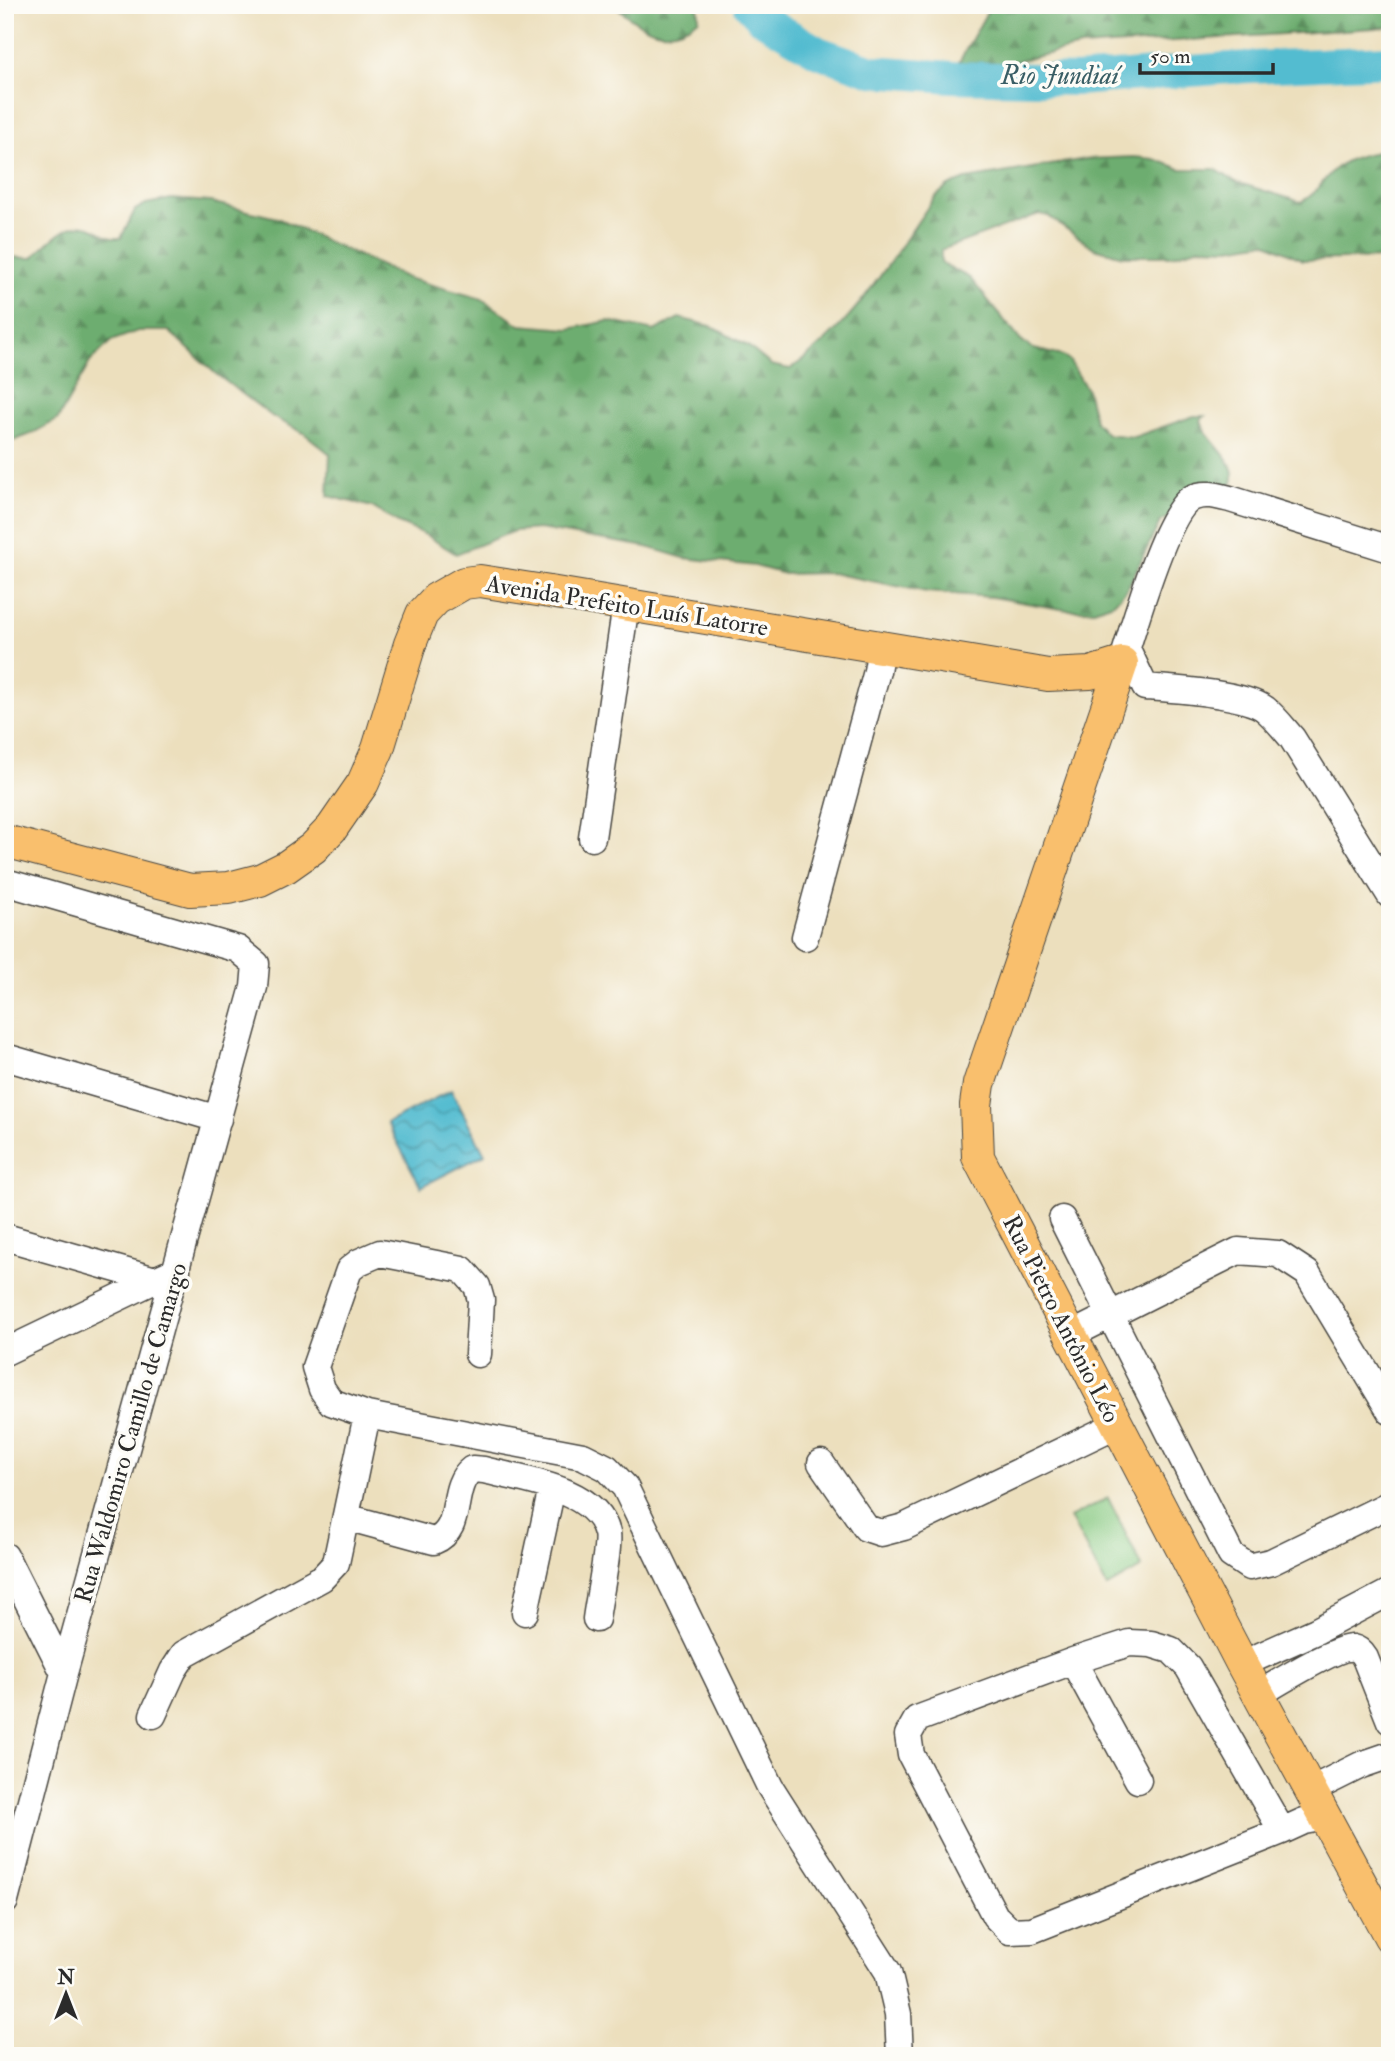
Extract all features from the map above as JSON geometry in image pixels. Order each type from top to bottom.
[{"type":"main road","name":"Avenida Prefeito Luís Latorre","points":[[5,841],[190,890],[229,888],[260,880],[286,867],[313,848],[332,828],[363,783],[378,749],[410,644],[422,614],[436,599],[464,583],[480,581],[626,604],[1048,675],[1090,673],[1124,656]]},
{"type":"main road","name":"Rua Pietro Antônio Léo","points":[[1124,656],[979,1084],[976,1105],[978,1157],[1242,1664],[1390,1937]]},
{"type":"main road","name":"Avenida Prefeito Luís Latorre","points":[[1048,675],[1078,690],[1088,699],[1103,721]]},
{"type":"street","points":[[1390,550],[1230,499],[1211,495],[1192,498],[1178,510],[1167,531],[1124,656],[1145,687],[1200,692],[1263,708],[1292,738],[1390,895]]},
{"type":"street","points":[[592,838],[626,604]]},
{"type":"street","points":[[806,937],[877,671],[881,647]]},
{"type":"street","name":"Rua Waldomiro Camillo de Camargo","points":[[5,882],[238,949],[256,964],[254,987],[218,1119],[166,1275],[5,1901]]},
{"type":"street","points":[[5,1057],[218,1119]]},
{"type":"street","points":[[1062,1219],[1231,1555],[1249,1567],[1270,1562],[1390,1504]]},
{"type":"street","points":[[5,1237],[166,1275]]},
{"type":"street","points":[[1071,1335],[1238,1251],[1278,1254],[1307,1273],[1390,1411]]},
{"type":"street","points":[[478,1354],[481,1300],[477,1286],[462,1269],[380,1253],[359,1262],[349,1270],[315,1367],[322,1389],[331,1402],[367,1415],[583,1456],[607,1468],[625,1487],[771,1787],[888,1972],[898,2014],[900,2056]]},
{"type":"street","points":[[5,1352],[166,1275]]},
{"type":"street","points":[[153,1715],[173,1671],[184,1654],[322,1578],[336,1563],[367,1415]]},
{"type":"street","points":[[821,1463],[866,1528],[881,1532],[904,1527],[1116,1425]]},
{"type":"street","points":[[345,1517],[434,1541],[443,1537],[450,1529],[464,1475],[472,1469],[574,1494],[601,1518],[608,1536],[596,1619]]},
{"type":"street","points":[[524,1612],[552,1488]]},
{"type":"street","points":[[5,1556],[64,1673]]},
{"type":"street","points":[[1242,1664],[1390,1592]]},
{"type":"street","points":[[1337,1620],[1350,1648]]},
{"type":"street","points":[[1282,1831],[1188,1667],[1171,1650],[1151,1644],[1129,1643],[917,1719],[908,1735],[911,1755],[977,1882],[995,1916],[1010,1931],[1032,1930],[1282,1831],[1304,1821],[1319,1803],[1361,1765],[1390,1755]]},
{"type":"street","points":[[1259,1694],[1330,1655],[1350,1648],[1360,1650],[1390,1721]]},
{"type":"street","points":[[1073,1661],[1138,1780]]},
{"type":"green space","points":[[614,5],[698,5],[699,19],[676,31],[655,31],[635,21]]},
{"type":"green space","points":[[991,5],[1390,5],[1390,27],[1080,47],[1007,63],[959,62]]},
{"type":"green space","points":[[1390,150],[1390,258],[1303,260],[1265,242],[1230,248],[1201,247],[1170,256],[1123,256],[1094,248],[1048,216],[1039,214],[941,250],[941,263],[970,278],[1021,341],[1034,349],[1069,360],[1087,390],[1095,421],[1107,434],[1134,437],[1194,416],[1205,416],[1201,420],[1204,428],[1231,467],[1232,483],[1160,522],[1127,589],[1114,603],[1094,610],[1067,610],[992,597],[927,592],[831,573],[784,574],[755,566],[684,558],[647,547],[539,529],[514,531],[456,554],[372,507],[328,496],[330,454],[304,433],[273,417],[216,374],[169,331],[138,331],[111,341],[90,362],[58,419],[5,444],[5,257],[32,258],[58,235],[73,227],[90,227],[107,236],[121,238],[135,210],[146,204],[171,199],[210,202],[277,218],[407,278],[482,299],[520,325],[569,329],[608,321],[654,331],[679,318],[711,326],[748,346],[771,365],[790,369],[812,352],[852,313],[934,198],[948,186],[966,179],[1086,159],[1133,157],[1154,159],[1181,169],[1215,169],[1236,182],[1301,202],[1312,195],[1332,171],[1343,163],[1362,155]]},
{"type":"green space","points":[[1108,1498],[1142,1567],[1107,1587],[1070,1518]]},
{"type":"water","points":[[451,1090],[485,1154],[421,1187],[387,1123]]},
{"type":"waterway","name":"Rio Jundiaí","points":[[749,5],[762,19],[818,52],[872,71],[952,77],[1077,80],[1229,68],[1390,61]]}]
